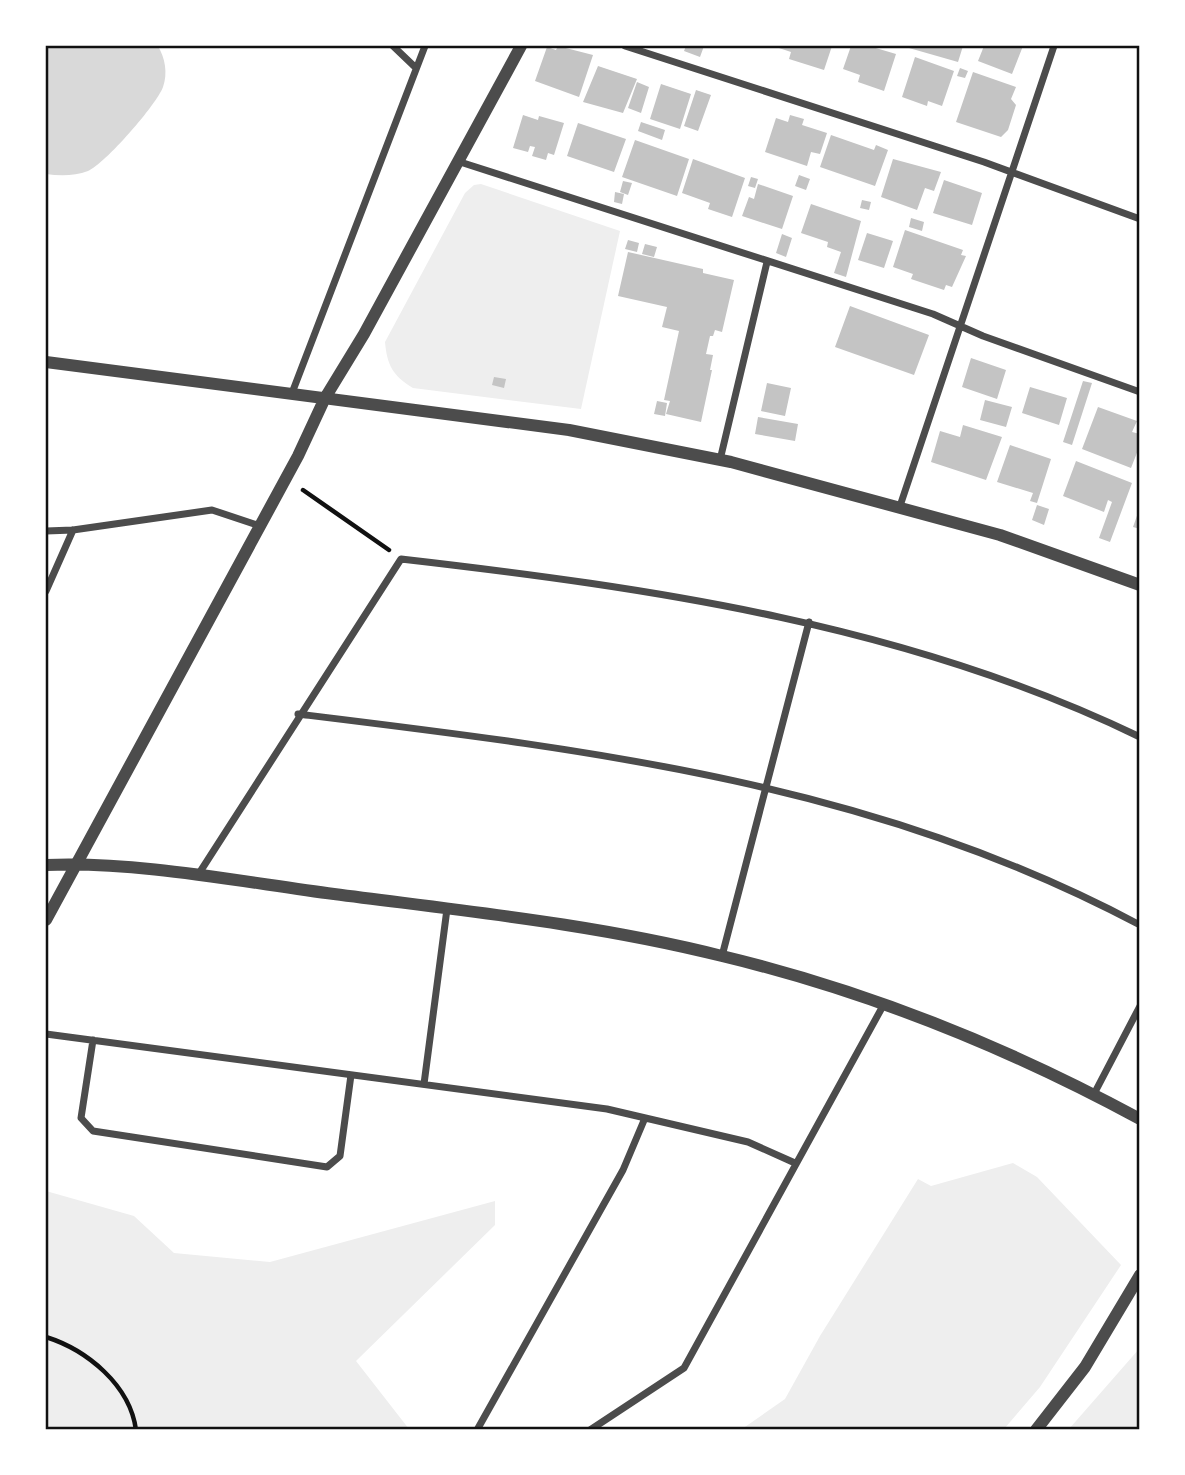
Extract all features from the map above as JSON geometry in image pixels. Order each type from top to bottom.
[{"type":"street","points":[[393,46],[416,68]]},
{"type":"street","points":[[292,393],[425,46]]},
{"type":"street","points":[[46,920],[260,526],[325,398],[364,334],[521,46]]},
{"type":"street","points":[[625,46],[984,162],[1139,219]]},
{"type":"street","points":[[900,506],[1054,46]]},
{"type":"street","points":[[457,161],[933,314],[1139,392]]},
{"type":"street","points":[[720,460],[767,262]]},
{"type":"street","points":[[46,362],[569,430],[720,460],[900,506],[1000,535],[1139,585]]},
{"type":"street","points":[[46,531],[72,530],[212,510],[260,526]]},
{"type":"street","points":[[46,591],[72,530]]},
{"type":"street","points":[[197,876],[298,715],[401,559],[586,580],[809,622],[1012,682],[1139,737]]},
{"type":"street","points":[[722,956],[809,622]]},
{"type":"street","points":[[298,715],[554,746],[767,786],[880,818],[988,855],[1139,925]]},
{"type":"street","points":[[46,865],[77,864],[197,876],[447,909],[601,932],[722,956],[884,1003],[943,1025],[1094,1094],[1139,1119]]},
{"type":"street","points":[[424,1084],[447,909]]},
{"type":"street","points":[[590,1430],[684,1368],[884,1003]]},
{"type":"street","points":[[1094,1094],[1139,1006]]},
{"type":"street","points":[[46,1034],[607,1109],[748,1142],[795,1163]]},
{"type":"street","points":[[93,1040],[81,1118],[93,1131],[327,1167],[340,1156],[351,1075]]},
{"type":"street","points":[[477,1430],[623,1170],[645,1118]]},
{"type":"street","points":[[1036,1430],[1084,1367],[1139,1275]]},
{"type":"path","points":[[303,490],[401,559]]},
{"type":"path","points":[[46,1337],[80,1352],[117,1386],[130,1403],[136,1430]]},
{"type":"shaded area","points":[[46,46],[158,46],[164,61],[165,82],[159,95],[130,133],[96,166],[83,173],[46,174]]},
{"type":"shaded area","points":[[481,184],[620,231],[581,409],[413,388],[400,379],[389,363],[385,342],[465,193],[474,185]]},
{"type":"shaded area","points":[[1013,1163],[1037,1177],[1121,1265],[1040,1387],[1004,1429],[742,1429],[785,1399],[820,1336],[918,1179],[931,1186]]},
{"type":"shaded area","points":[[46,1191],[134,1216],[174,1253],[270,1262],[495,1201],[495,1225],[356,1361],[409,1429],[46,1429]]},
{"type":"shaded area","points":[[1139,1349],[1139,1429],[1069,1429]]},
{"type":"building","points":[[558,46],[593,55],[579,97],[535,81],[547,47],[556,50]]},
{"type":"building","points":[[686,46],[704,46],[700,57],[684,51]]},
{"type":"building","points":[[773,46],[832,46],[824,70],[789,59],[791,52]]},
{"type":"building","points":[[851,46],[869,46],[896,54],[884,91],[858,82],[860,75],[843,69]]},
{"type":"building","points":[[902,46],[963,46],[958,62]]},
{"type":"building","points":[[984,46],[1023,46],[1012,74],[978,61]]},
{"type":"building","points":[[915,57],[954,71],[942,106],[928,101],[927,106],[902,97]]},
{"type":"building","points":[[598,66],[637,79],[623,113],[583,102]]},
{"type":"building","points":[[960,68],[968,71],[965,78],[957,76]]},
{"type":"building","points":[[973,72],[1016,87],[1011,99],[1016,105],[1008,130],[1001,137],[956,122]]},
{"type":"building","points":[[637,82],[649,87],[641,113],[628,108]]},
{"type":"building","points":[[661,84],[691,94],[680,129],[650,119]]},
{"type":"building","points":[[696,90],[711,95],[698,131],[684,126]]},
{"type":"building","points":[[523,115],[564,123],[554,155],[548,153],[546,160],[532,156],[535,147],[530,146],[528,152],[513,148]]},
{"type":"building","points":[[790,115],[804,119],[802,125],[827,133],[820,154],[811,152],[807,166],[765,152],[776,118],[788,122]]},
{"type":"building","points":[[641,122],[665,130],[662,140],[638,131]]},
{"type":"building","points":[[578,123],[626,139],[614,172],[567,156]]},
{"type":"building","points":[[831,135],[874,150],[876,145],[888,150],[875,186],[820,167]]},
{"type":"building","points":[[635,140],[689,159],[677,196],[622,177]]},
{"type":"building","points":[[693,159],[745,178],[732,217],[708,209],[710,203],[682,193]]},
{"type":"building","points":[[893,159],[941,172],[934,191],[925,188],[917,210],[881,197]]},
{"type":"building","points":[[799,175],[810,179],[806,190],[795,186]]},
{"type":"building","points":[[751,177],[758,179],[755,188],[748,186]]},
{"type":"building","points":[[944,180],[982,193],[972,225],[933,213]]},
{"type":"building","points":[[623,181],[632,183],[628,195],[620,192]]},
{"type":"building","points":[[758,184],[793,196],[782,229],[742,216],[749,197],[754,199]]},
{"type":"building","points":[[615,192],[624,194],[622,204],[614,202]]},
{"type":"building","points":[[862,200],[871,202],[869,210],[860,208]]},
{"type":"building","points":[[811,204],[861,221],[846,277],[834,273],[841,252],[827,247],[828,242],[801,233]]},
{"type":"building","points":[[911,218],[924,222],[922,231],[909,227]]},
{"type":"building","points":[[905,230],[963,250],[961,255],[966,256],[952,287],[946,285],[944,290],[911,279],[913,274],[893,267]]},
{"type":"building","points":[[867,233],[893,241],[884,268],[858,260]]},
{"type":"building","points":[[782,234],[792,238],[786,257],[776,253]]},
{"type":"building","points":[[628,240],[639,243],[637,252],[625,249]]},
{"type":"building","points":[[645,244],[657,247],[654,257],[642,254]]},
{"type":"building","points":[[628,252],[703,269],[703,273],[734,280],[722,332],[715,330],[713,336],[710,336],[706,354],[713,355],[712,370],[701,422],[666,414],[670,401],[664,400],[679,331],[662,327],[667,307],[618,296]]},
{"type":"building","points":[[850,306],[929,335],[914,375],[835,347]]},
{"type":"building","points":[[971,358],[1006,370],[997,399],[962,387]]},
{"type":"building","points":[[494,377],[506,379],[504,388],[492,385]]},
{"type":"building","points":[[1083,381],[1092,383],[1072,445],[1063,442]]},
{"type":"building","points":[[767,383],[791,388],[785,416],[761,411]]},
{"type":"building","points":[[1030,387],[1067,398],[1059,425],[1022,413]]},
{"type":"building","points":[[985,400],[1012,407],[1006,427],[980,420]]},
{"type":"building","points":[[657,401],[667,403],[665,416],[654,414]]},
{"type":"building","points":[[1098,407],[1137,421],[1132,432],[1140,434],[1140,445],[1131,468],[1082,449]]},
{"type":"building","points":[[758,417],[798,424],[795,441],[755,434]]},
{"type":"building","points":[[963,425],[1002,437],[986,480],[931,462],[940,431],[960,437]]},
{"type":"building","points":[[1010,445],[1051,459],[1037,503],[1030,501],[1033,493],[997,482]]},
{"type":"building","points":[[1076,461],[1132,483],[1110,542],[1099,538],[1112,502],[1108,500],[1104,512],[1063,496]]},
{"type":"building","points":[[1037,505],[1049,509],[1044,525],[1032,520]]},
{"type":"building","points":[[1140,510],[1140,529],[1133,527]]}]
